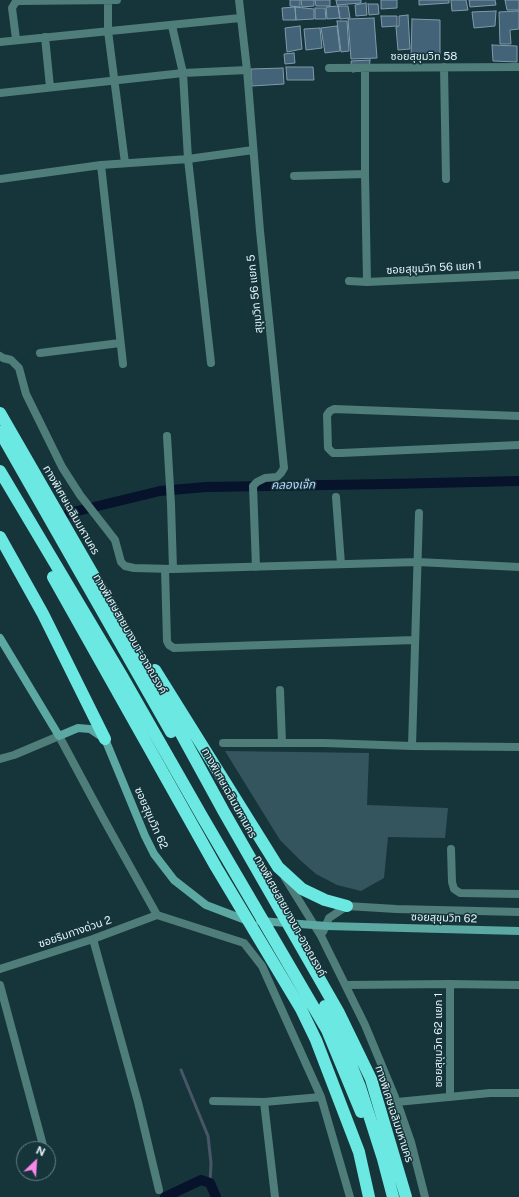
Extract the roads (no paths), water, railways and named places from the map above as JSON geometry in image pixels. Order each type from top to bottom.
[{"type":"highway","name":"ทางพิเศษเฉลิมมหานคร","points":[[0,413],[110,604],[224,812],[342,1020],[371,1079],[406,1197]]},
{"type":"highway","name":"ทางพิเศษสายบางนา-อาจณรงค์","points":[[0,432],[332,1018],[360,1087],[383,1159],[393,1197]]},
{"type":"highway","points":[[0,471],[122,676],[327,1030],[366,1124],[382,1175],[387,1197]]},
{"type":"highway","points":[[0,484],[82,626],[216,867],[301,1009],[316,1040],[359,1152],[370,1197]]},
{"type":"highway","points":[[0,537],[43,614],[105,738]]},
{"type":"highway","points":[[110,604],[146,656],[278,867],[302,889],[325,900],[348,906]]},
{"type":"street","points":[[108,0],[108,31],[125,163]]},
{"type":"street","points":[[16,39],[12,8],[18,1],[117,0]]},
{"type":"street","name":"สุขุมวิท 56 แยก 5","points":[[239,0],[247,70],[260,231],[284,468],[281,474],[277,477],[265,478],[253,486],[256,567]]},
{"type":"street","points":[[0,42],[16,39],[172,26],[240,18]]},
{"type":"street","points":[[172,26],[183,73],[188,158],[211,363]]},
{"type":"street","points":[[45,37],[50,87]]},
{"type":"street","name":"ซอยสุขุมวิท 58","points":[[329,68],[519,67]]},
{"type":"street","points":[[365,68],[367,282]]},
{"type":"street","points":[[444,68],[446,180]]},
{"type":"street","points":[[0,93],[183,73],[247,70]]},
{"type":"street","points":[[0,179],[102,165],[188,158],[253,150]]},
{"type":"street","points":[[102,165],[123,364]]},
{"type":"street","points":[[294,176],[365,174]]},
{"type":"street","name":"ซอยสุขุมวิท 56 แยก 1","points":[[349,281],[367,282],[519,274]]},
{"type":"street","points":[[40,353],[120,343]]},
{"type":"street","points":[[0,356],[11,360],[19,368],[26,394],[62,467],[80,495],[115,540],[121,562],[125,566],[134,568],[169,569],[418,562],[519,567]]},
{"type":"street","points":[[519,416],[334,409],[326,416],[328,448],[333,453],[519,445]]},
{"type":"street","points":[[167,436],[171,504],[168,645],[174,648],[415,640]]},
{"type":"street","points":[[336,497],[341,564]]},
{"type":"street","points":[[412,746],[419,513]]},
{"type":"street","points":[[0,638],[59,736],[157,915],[244,943],[262,966],[321,1097],[350,1197]]},
{"type":"street","points":[[280,690],[282,743]]},
{"type":"street","points":[[0,759],[14,755],[78,728],[90,729],[105,738]]},
{"type":"street","name":"ซอยสุขุมวิท 62","points":[[105,738],[145,836],[154,854],[174,880],[206,905],[246,921],[327,926],[519,931]]},
{"type":"street","points":[[223,743],[324,743],[519,747]]},
{"type":"street","points":[[451,849],[452,882],[454,889],[460,893],[519,894]]},
{"type":"street","points":[[278,867],[321,936],[365,1025],[397,1102],[411,1142],[425,1197]]},
{"type":"street","points":[[321,936],[329,918],[348,906],[396,909],[519,912]]},
{"type":"street","name":"ซอยริมทางด่วน 2","points":[[0,969],[93,939],[157,915]]},
{"type":"street","points":[[93,939],[138,1102],[159,1190]]},
{"type":"street","name":"ซอยสุขุมวิท 62 แยก 1","points":[[450,984],[450,1097]]},
{"type":"street","points":[[0,985],[42,1141]]},
{"type":"street","points":[[346,985],[519,985]]},
{"type":"street","name":"ซอยสุขุมวิท 62 แยก 1","points":[[397,1102],[490,1093],[519,1093]]},
{"type":"street","points":[[213,1101],[264,1102],[321,1097]]},
{"type":"street","points":[[264,1102],[275,1197]]},
{"type":"waterway","name":"คลองเจ๊ก","points":[[69,513],[160,491],[206,487],[519,481]]},
{"type":"waterway","points":[[181,1070],[208,1136],[211,1163],[210,1183]]},
{"type":"waterway","points":[[165,1197],[201,1180],[210,1183],[216,1197]]}]
